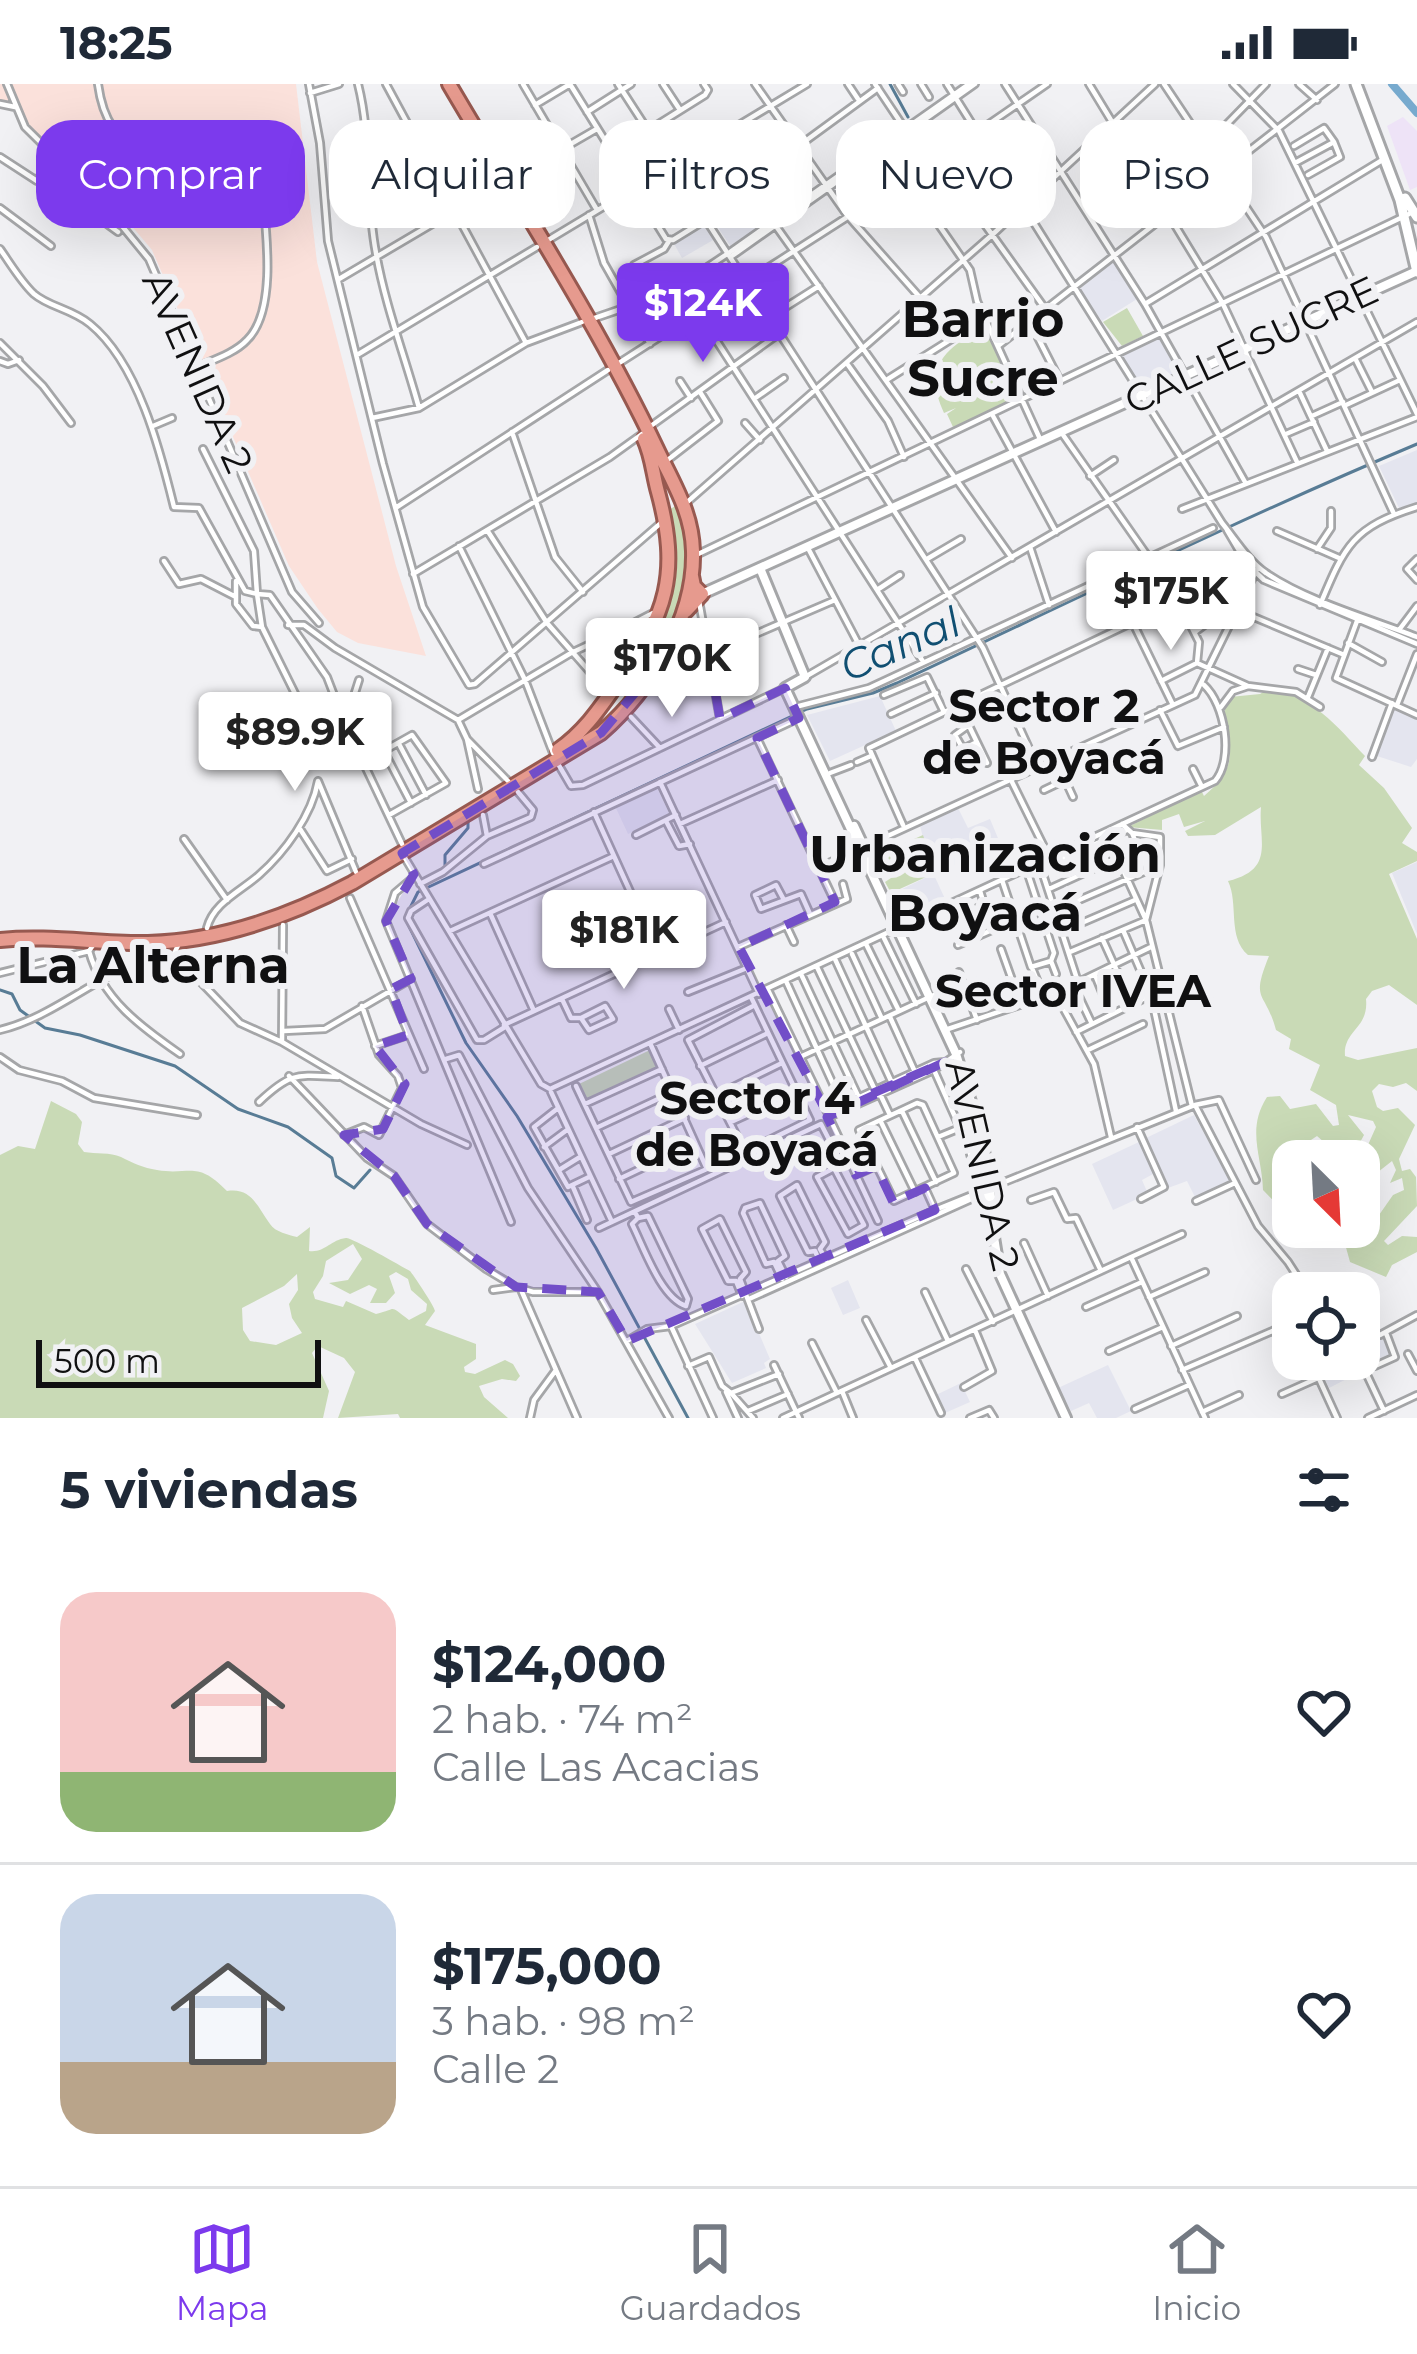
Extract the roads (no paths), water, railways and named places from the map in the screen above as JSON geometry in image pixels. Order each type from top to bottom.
[{"type":"highway","points":[[445,84],[466,120]]},
{"type":"highway","points":[[0,936],[93,945],[181,940],[236,929],[293,910],[352,883],[402,848],[601,733],[638,693],[700,595],[694,586],[684,505],[530,228]]},
{"type":"highway","points":[[0,936],[63,929],[154,935],[207,928],[283,908],[354,866],[402,848],[513,787],[555,757],[584,730],[636,656],[662,609],[670,562],[645,431]]},
{"type":"highway","points":[[664,515],[672,501],[684,505]]},
{"type":"highway","points":[[680,622],[692,562]]},
{"type":"highway","points":[[617,631],[636,634],[636,656]]},
{"type":"highway","points":[[620,680],[620,699],[626,701],[638,693]]},
{"type":"main road","points":[[1359,84],[1384,159],[1412,218],[1414,270]]},
{"type":"main road","points":[[1359,84],[1405,198],[1417,244]]},
{"type":"street","name":"AVENIDA 2","points":[[7,84],[25,127],[36,140]]},
{"type":"street","points":[[98,84],[101,111],[110,127],[139,151],[164,156],[251,152],[260,162],[267,283],[262,313],[247,341],[197,367]]},
{"type":"street","points":[[309,84],[320,143],[328,241],[413,574],[435,632],[472,686],[583,592],[664,515]]},
{"type":"street","points":[[310,93],[339,84]]},
{"type":"street","points":[[358,84],[365,120]]},
{"type":"street","points":[[386,84],[405,120]]},
{"type":"street","points":[[523,84],[544,120]]},
{"type":"street","points":[[535,105],[570,84],[599,131]]},
{"type":"street","points":[[587,112],[620,87],[632,84]]},
{"type":"street","points":[[663,84],[680,110]]},
{"type":"street","points":[[664,120],[708,92],[704,84]]},
{"type":"street","points":[[755,84],[780,120]]},
{"type":"street","points":[[747,120],[807,84]]},
{"type":"street","points":[[848,84],[860,101]]},
{"type":"street","points":[[898,84],[903,92]]},
{"type":"street","points":[[921,84],[928,97]]},
{"type":"street","points":[[947,84],[969,120]]},
{"type":"street","points":[[922,120],[972,84]]},
{"type":"street","points":[[1005,84],[1145,304],[1245,482]]},
{"type":"street","points":[[993,120],[1047,84]]},
{"type":"street","points":[[1089,84],[1110,120]]},
{"type":"street","points":[[1115,120],[1155,84]]},
{"type":"street","points":[[1164,84],[1189,120]]},
{"type":"street","points":[[1182,508],[1417,415],[1278,130],[1233,84]]},
{"type":"street","points":[[1231,120],[1266,84]]},
{"type":"street","points":[[1299,84],[1317,99]]},
{"type":"street","points":[[1252,150],[1337,84]]},
{"type":"street","points":[[812,137],[876,86],[899,120]]},
{"type":"street","points":[[620,87],[642,120]]},
{"type":"street","points":[[0,104],[15,107]]},
{"type":"street","points":[[575,140],[597,128]]},
{"type":"street","points":[[1294,146],[1326,128],[1334,142],[1340,157],[1308,176]]},
{"type":"street","points":[[1294,164],[1334,142]]},
{"type":"street","points":[[1056,175],[1080,152]]},
{"type":"street","points":[[0,157],[36,180]]},
{"type":"street","points":[[1145,304],[1384,159]]},
{"type":"street","points":[[812,166],[836,200]]},
{"type":"street","points":[[357,356],[597,210],[575,172]]},
{"type":"street","points":[[812,197],[836,181]]},
{"type":"street","points":[[0,208],[51,246]]},
{"type":"street","points":[[1252,214],[1285,274],[1394,514]]},
{"type":"street","points":[[589,215],[604,263],[650,344]]},
{"type":"street","points":[[692,562],[1285,274],[1412,218]]},
{"type":"street","points":[[397,508],[836,222]]},
{"type":"street","points":[[112,228],[118,232]]},
{"type":"street","name":"AVENIDA 2","points":[[124,228],[149,259],[292,592],[320,622]]},
{"type":"street","points":[[373,228],[376,256],[419,408]]},
{"type":"street","points":[[339,279],[423,228]]},
{"type":"street","points":[[464,228],[526,343]]},
{"type":"street","points":[[661,228],[669,241]]},
{"type":"street","points":[[634,265],[691,228]]},
{"type":"street","points":[[712,228],[978,639],[1038,768]]},
{"type":"street","points":[[372,418],[419,408],[526,343],[658,300],[768,228]]},
{"type":"street","points":[[777,228],[1012,558]]},
{"type":"street","points":[[859,228],[955,337]]},
{"type":"street","points":[[941,228],[964,260],[1041,441]]},
{"type":"street","points":[[986,228],[1046,310]]},
{"type":"street","points":[[684,505],[1000,228]]},
{"type":"street","points":[[1036,228],[1256,569],[1321,602],[1417,640]]},
{"type":"street","points":[[998,346],[1152,228]]},
{"type":"street","points":[[1177,228],[1223,304],[1297,462]]},
{"type":"street","points":[[0,249],[34,294],[69,308],[95,328],[128,376],[153,426],[174,507],[203,512],[247,594],[270,595],[327,677],[415,877],[541,1084],[550,1089],[612,1222]]},
{"type":"street","name":"CALLE SUCRE","points":[[700,595],[1414,270]]},
{"type":"street","points":[[770,316],[820,286]]},
{"type":"street","points":[[698,312],[923,661]]},
{"type":"street","points":[[710,333],[734,317]]},
{"type":"street","points":[[886,380],[985,318]]},
{"type":"street","points":[[1030,322],[1060,382]]},
{"type":"street","points":[[459,547],[525,680],[555,757],[576,787],[788,687],[1417,322]]},
{"type":"street","points":[[413,574],[610,458],[780,333]]},
{"type":"street","points":[[0,343],[71,423]]},
{"type":"street","points":[[1355,358],[1372,392]]},
{"type":"street","points":[[0,361],[19,360]]},
{"type":"street","points":[[848,364],[884,414],[904,457]]},
{"type":"street","points":[[754,399],[784,378]]},
{"type":"street","points":[[1285,435],[1400,380]]},
{"type":"street","points":[[680,381],[691,398]]},
{"type":"street","points":[[1299,391],[1327,452]]},
{"type":"street","points":[[664,462],[718,421],[700,392]]},
{"type":"street","points":[[993,415],[1056,532]]},
{"type":"street","points":[[153,426],[172,418]]},
{"type":"street","points":[[745,423],[760,440]]},
{"type":"street","points":[[512,432],[555,557],[583,592]]},
{"type":"street","points":[[1061,432],[1149,557]]},
{"type":"street","points":[[203,449],[254,551],[262,627],[306,710],[320,748],[326,748],[345,724],[359,680]]},
{"type":"street","points":[[1090,476],[1114,460]]},
{"type":"street","points":[[1321,602],[1340,558],[1360,531],[1417,507]]},
{"type":"street","points":[[1317,549],[1331,528],[1330,511]]},
{"type":"street","points":[[484,864],[757,738],[799,713],[869,688],[1214,528]]},
{"type":"street","points":[[487,530],[547,623],[604,688]]},
{"type":"street","points":[[1276,531],[1340,558]]},
{"type":"street","points":[[927,560],[961,538]]},
{"type":"street","points":[[807,547],[859,645]]},
{"type":"street","points":[[1030,547],[1049,604]]},
{"type":"street","points":[[1210,556],[1225,580],[1245,589]]},
{"type":"street","points":[[1417,559],[1407,569],[1417,580]]},
{"type":"street","points":[[164,561],[179,584],[201,579],[235,596]]},
{"type":"street","points":[[1160,564],[1199,642],[1197,663]]},
{"type":"street","points":[[760,568],[805,676]]},
{"type":"street","points":[[820,867],[1195,695],[1204,685],[1256,569]]},
{"type":"street","points":[[877,590],[900,575]]},
{"type":"street","points":[[237,578],[235,596],[245,618],[262,627]]},
{"type":"street","points":[[700,595],[720,719]]},
{"type":"street","points":[[1195,632],[1241,597]]},
{"type":"street","points":[[646,680],[835,600]]},
{"type":"street","points":[[1397,633],[1417,606]]},
{"type":"street","points":[[458,720],[571,653],[662,609]]},
{"type":"street","points":[[1237,610],[1343,654]]},
{"type":"street","points":[[1358,617],[1336,673],[1338,680],[1417,715]]},
{"type":"street","points":[[830,773],[944,712],[1133,622],[1173,705]]},
{"type":"street","points":[[288,625],[304,625],[458,720],[478,789]]},
{"type":"street","points":[[1348,643],[1382,662]]},
{"type":"street","points":[[1308,698],[1328,648]]},
{"type":"street","points":[[1372,757],[1417,654]]},
{"type":"street","points":[[1197,663],[1248,686],[1289,689],[1320,707]]},
{"type":"street","points":[[1161,681],[1197,663]]},
{"type":"street","points":[[1298,669],[1316,675]]},
{"type":"street","points":[[884,695],[927,677],[944,712]]},
{"type":"street","points":[[550,1089],[1026,868],[1109,839],[1215,781],[1222,773],[1225,727],[1220,708],[1204,685]]},
{"type":"street","points":[[1220,708],[1233,691],[1248,686]]},
{"type":"street","name":"AVENIDA 2","points":[[788,687],[958,1053],[973,1108],[1000,1274],[1068,1418]]},
{"type":"street","points":[[891,714],[936,693]]},
{"type":"street","points":[[959,705],[987,763]]},
{"type":"street","points":[[1160,710],[1178,746],[1225,727]]},
{"type":"street","name":"AVENIDA 2","points":[[799,713],[861,848]]},
{"type":"street","points":[[631,717],[660,748]]},
{"type":"street","points":[[969,725],[955,735],[963,749],[977,742]]},
{"type":"street","points":[[364,763],[414,736],[446,783],[389,815]]},
{"type":"street","points":[[757,738],[835,902]]},
{"type":"street","points":[[421,885],[487,836],[534,814],[467,739]]},
{"type":"street","points":[[399,744],[426,795]]},
{"type":"street","points":[[385,752],[411,803]]},
{"type":"street","points":[[870,752],[904,828]]},
{"type":"street","points":[[1056,760],[1073,797]]},
{"type":"street","points":[[1193,769],[1202,787]]},
{"type":"street","points":[[680,824],[778,780]]},
{"type":"street","points":[[1044,790],[1065,780]]},
{"type":"street","points":[[207,928],[226,900],[259,875],[298,827],[314,803],[318,781],[354,866],[327,871],[298,827]]},
{"type":"street","points":[[1011,781],[1049,857]]},
{"type":"street","points":[[660,782],[738,947],[755,1005],[810,1120],[745,1152],[688,1037],[755,1005]]},
{"type":"street","points":[[594,812],[658,953]]},
{"type":"street","points":[[483,815],[487,836]]},
{"type":"street","points":[[636,835],[676,815]]},
{"type":"street","points":[[666,820],[679,846],[690,844]]},
{"type":"street","points":[[1127,829],[1148,871]]},
{"type":"street","points":[[1040,865],[1049,857],[1127,829],[1160,837],[1160,865],[1146,920]]},
{"type":"street","points":[[184,839],[226,900]]},
{"type":"street","points":[[1109,839],[1146,920],[1193,1106],[1258,1226],[1294,1272]]},
{"type":"street","points":[[449,932],[614,856]]},
{"type":"street","points":[[1049,889],[1118,858]]},
{"type":"street","points":[[1040,865],[1092,1024]]},
{"type":"street","points":[[1056,910],[1160,865]]},
{"type":"street","points":[[1026,868],[1054,953],[1056,974]]},
{"type":"street","points":[[415,877],[394,893],[386,913],[389,931],[511,1222]]},
{"type":"street","points":[[1002,880],[1036,980]]},
{"type":"street","points":[[738,947],[847,898],[843,884]]},
{"type":"street","points":[[784,900],[776,885],[755,895],[761,909],[801,894],[811,914]]},
{"type":"street","points":[[958,945],[992,930],[980,891]]},
{"type":"street","points":[[429,897],[408,918],[481,1041],[534,1011],[726,922]]},
{"type":"street","points":[[350,898],[424,1069]]},
{"type":"street","points":[[1063,931],[1136,899]]},
{"type":"street","points":[[950,921],[985,905]]},
{"type":"street","points":[[490,913],[534,1011]]},
{"type":"street","points":[[1070,952],[1146,920]]},
{"type":"street","points":[[282,1042],[283,925]]},
{"type":"street","points":[[786,925],[794,942]]},
{"type":"street","points":[[1123,930],[1151,995],[1176,1112]]},
{"type":"street","points":[[884,936],[916,1004]]},
{"type":"street","points":[[1102,938],[1132,1004]]},
{"type":"street","points":[[0,1030],[20,1025],[146,961],[174,954],[181,940]]},
{"type":"street","points":[[866,944],[899,1012]]},
{"type":"street","points":[[0,973],[93,945],[101,982],[143,1029],[180,1054]]},
{"type":"street","points":[[947,1030],[1055,993],[1153,946]]},
{"type":"street","points":[[1001,949],[1021,1005]]},
{"type":"street","points":[[850,951],[915,1072]]},
{"type":"street","points":[[174,954],[240,1023],[466,1145]]},
{"type":"street","points":[[835,958],[892,1083]]},
{"type":"street","points":[[1032,968],[1052,962]]},
{"type":"street","points":[[244,977],[282,967]]},
{"type":"street","points":[[818,967],[890,1115]]},
{"type":"street","points":[[688,992],[747,968]]},
{"type":"street","points":[[959,971],[977,1019]]},
{"type":"street","points":[[801,974],[859,1098]]},
{"type":"street","points":[[1095,974],[1111,1015]]},
{"type":"street","points":[[284,1030],[317,1032],[411,979]]},
{"type":"street","points":[[786,981],[843,1106]]},
{"type":"street","points":[[768,989],[827,1112],[934,1070],[958,1053]]},
{"type":"street","points":[[1055,993],[1087,1051],[1111,1137]]},
{"type":"street","points":[[1076,1032],[1151,995]]},
{"type":"street","points":[[800,1057],[932,996]]},
{"type":"street","points":[[562,999],[571,1018],[605,1006],[613,1018],[591,1031],[581,1018]]},
{"type":"street","points":[[344,1135],[364,1127],[380,1134],[402,1084],[375,1046],[362,1006]]},
{"type":"street","points":[[669,1009],[679,1030]]},
{"type":"street","points":[[1087,1051],[1142,1024]]},
{"type":"street","points":[[700,1066],[768,1033]]},
{"type":"street","points":[[375,1046],[407,1035]]},
{"type":"street","points":[[576,1086],[633,1202],[707,1168],[650,1043]]},
{"type":"street","points":[[446,1059],[459,1055],[529,1188],[598,1292],[668,1418]]},
{"type":"street","points":[[0,1057],[19,1070],[62,1081],[94,1098],[197,1115]]},
{"type":"street","points":[[878,1221],[830,1117],[915,1072],[945,1062]]},
{"type":"street","points":[[715,1096],[782,1063]]},
{"type":"street","points":[[584,1105],[662,1069]]},
{"type":"street","points":[[934,1070],[987,1190]]},
{"type":"street","points":[[259,1102],[289,1076],[338,1077]]},
{"type":"street","points":[[289,1076],[367,1158],[394,1176],[427,1224],[518,1288],[578,1418]]},
{"type":"street","points":[[595,1128],[673,1092]]},
{"type":"street","points":[[728,1124],[796,1092]]},
{"type":"street","points":[[627,1341],[647,1329],[670,1326],[746,1296],[1193,1106],[1219,1100],[1256,1180]]},
{"type":"street","points":[[859,1130],[920,1103],[938,1137],[954,1173],[894,1201]]},
{"type":"street","points":[[557,1109],[533,1124],[568,1187],[589,1177]]},
{"type":"street","points":[[901,1110],[936,1182]]},
{"type":"street","points":[[608,1155],[685,1118]]},
{"type":"street","points":[[880,1120],[915,1192]]},
{"type":"street","points":[[855,1121],[897,1210]]},
{"type":"street","points":[[598,1228],[636,1215],[821,1124],[838,1157]]},
{"type":"street","points":[[1137,1127],[1164,1187],[1141,1199]]},
{"type":"street","points":[[938,1137],[960,1128]]},
{"type":"street","points":[[544,1147],[567,1130]]},
{"type":"street","points":[[619,1179],[696,1142]]},
{"type":"street","points":[[559,1171],[580,1157]]},
{"type":"street","points":[[856,1175],[876,1166]]},
{"type":"street","points":[[838,1169],[864,1225],[855,1231],[845,1233],[818,1175],[838,1169]]},
{"type":"street","points":[[1196,1201],[1235,1184]]},
{"type":"street","points":[[797,1185],[825,1243],[817,1250],[808,1252],[780,1196],[797,1185]]},
{"type":"street","points":[[573,1187],[587,1220]]},
{"type":"street","points":[[925,1188],[935,1210]]},
{"type":"street","points":[[746,1296],[987,1190]]},
{"type":"street","points":[[1031,1200],[1054,1192],[1067,1219],[1076,1218],[1101,1271]]},
{"type":"street","points":[[754,1203],[760,1203],[785,1256],[776,1261],[766,1264],[743,1213],[754,1203]]},
{"type":"street","points":[[636,1215],[648,1216],[692,1317]]},
{"type":"street","points":[[636,1215],[632,1224],[657,1271],[678,1304],[686,1306]]},
{"type":"street","points":[[720,1219],[746,1272],[738,1280],[728,1281],[703,1229],[720,1219]]},
{"type":"street","points":[[855,1231],[861,1244]]},
{"type":"street","points":[[774,1366],[788,1394],[792,1416],[1182,1234]]},
{"type":"street","points":[[1024,1243],[1048,1296]]},
{"type":"street","points":[[817,1250],[823,1261]]},
{"type":"street","points":[[1131,1257],[1203,1415],[1239,1395]]},
{"type":"street","points":[[776,1261],[784,1278]]},
{"type":"street","points":[[966,1269],[993,1322]]},
{"type":"street","points":[[1149,1297],[1205,1271]]},
{"type":"street","points":[[738,1280],[759,1329]]},
{"type":"street","points":[[1087,1307],[1142,1282]]},
{"type":"street","points":[[493,1290],[598,1292]]},
{"type":"street","points":[[528,1303],[533,1292]]},
{"type":"street","points":[[925,1292],[948,1341]]},
{"type":"street","points":[[1380,1335],[1417,1315]]},
{"type":"street","points":[[1171,1346],[1237,1316]]},
{"type":"street","points":[[866,1320],[891,1368]]},
{"type":"street","points":[[670,1326],[713,1418]]},
{"type":"street","points":[[1108,1351],[1162,1327]]},
{"type":"street","points":[[1182,1370],[1272,1329]]},
{"type":"street","points":[[964,1387],[992,1371],[975,1330]]},
{"type":"street","points":[[1380,1364],[1395,1357],[1386,1333]]},
{"type":"street","points":[[812,1342],[853,1418]]},
{"type":"street","points":[[1408,1354],[1417,1371]]},
{"type":"street","points":[[688,1366],[710,1357],[737,1418]]},
{"type":"street","points":[[915,1358],[940,1413]]},
{"type":"street","points":[[530,1418],[534,1400],[556,1370]]},
{"type":"street","points":[[728,1393],[778,1374]]},
{"type":"street","points":[[1282,1394],[1314,1380]]},
{"type":"street","points":[[1319,1380],[1337,1418]]},
{"type":"street","points":[[1370,1380],[1391,1418]]},
{"type":"street","points":[[1135,1409],[1190,1385]]},
{"type":"street","points":[[728,1393],[753,1418]]},
{"type":"street","points":[[748,1411],[788,1394]]},
{"type":"street","points":[[1368,1418],[1417,1395]]},
{"type":"street","points":[[970,1418],[989,1410],[994,1418]]},
{"type":"waterway","points":[[890,84],[908,117]]},
{"type":"waterway","points":[[1392,84],[1417,113]]},
{"type":"waterway","name":"Canal","points":[[688,1418],[596,1248],[517,1116],[466,1043],[405,918],[418,892],[807,709],[897,683],[1417,444]]},
{"type":"waterway","points":[[445,865],[445,855],[468,822]]},
{"type":"waterway","points":[[0,990],[12,994],[20,1010],[45,1028],[175,1066],[238,1109],[288,1127],[332,1158],[336,1176],[354,1188],[370,1170]]},
{"type":"district","name":"Barrio Sucre","points":[[983,348]]},
{"type":"district","name":"Sector 2 de Boyacá","points":[[1044,731]]},
{"type":"district","name":"Urbanización Boyacá","points":[[985,883]]},
{"type":"district","name":"La Alterna","points":[[153,965]]},
{"type":"district","name":"Sector IVEA","points":[[1073,990]]},
{"type":"district","name":"Sector 4 de Boyacá","points":[[757,1123]]}]
